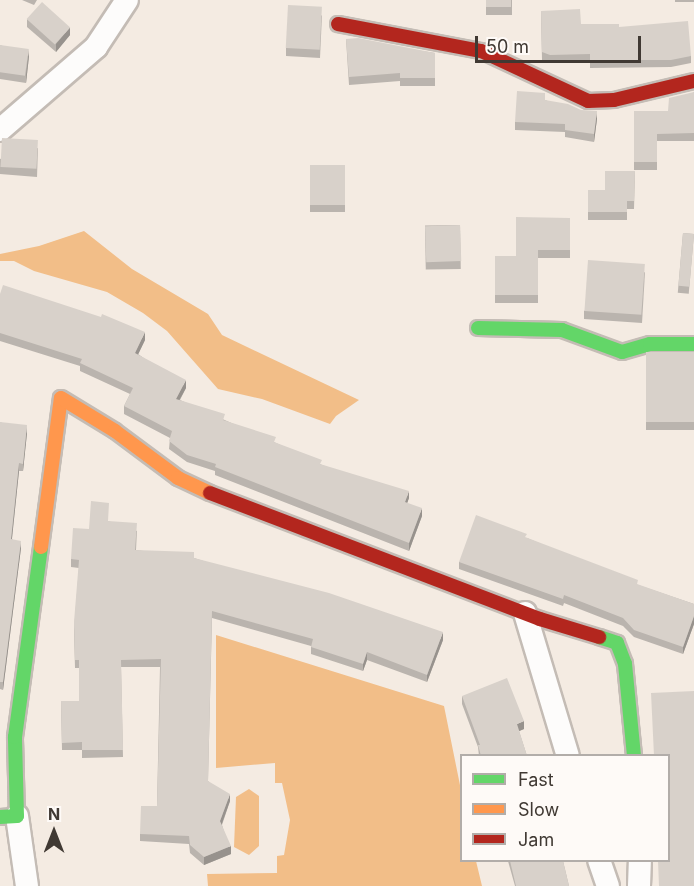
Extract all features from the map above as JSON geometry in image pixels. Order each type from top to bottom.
[{"type":"street","points":[[0,130],[96,47],[127,0]]},
{"type":"street","points":[[338,24],[481,51],[588,101],[614,100],[694,81]]},
{"type":"street","points":[[478,328],[562,330],[622,352],[650,344],[694,344]]},
{"type":"street","points":[[27,886],[8,817],[15,737],[61,398],[114,431],[177,478],[239,506],[525,613],[617,643],[625,664],[634,754]]},
{"type":"street","points":[[525,613],[567,754]]},
{"type":"street","points":[[599,862],[608,886]]},
{"type":"street","points":[[639,886],[640,862]]},
{"type":"shaded area","points":[[84,231],[132,269],[208,314],[222,335],[359,400],[336,416],[330,424],[262,399],[218,389],[167,331],[143,313],[107,292],[34,271],[0,254],[39,246]]},
{"type":"shaded area","points":[[216,635],[444,706],[460,785],[460,862],[476,862],[482,886],[208,886],[207,874],[277,873],[277,856],[284,855],[290,820],[282,783],[275,783],[275,763],[216,768]]},
{"type":"shaded area","points":[[249,789],[259,796],[259,846],[249,855],[234,847],[236,797]]},
{"type":"building","points":[[486,0],[511,0],[511,7],[486,7]]},
{"type":"building","points":[[42,2],[70,27],[55,45],[27,19]]},
{"type":"building","points":[[288,5],[322,7],[320,50],[286,48]]},
{"type":"building","points":[[580,9],[581,24],[619,24],[619,27],[688,21],[691,56],[671,60],[590,60],[590,54],[550,55],[542,52],[541,11]]},
{"type":"building","points":[[358,38],[435,53],[435,78],[400,78],[400,73],[349,77],[346,39]]},
{"type":"building","points":[[0,45],[29,49],[25,76],[0,72]]},
{"type":"building","points":[[517,91],[545,93],[545,100],[568,104],[581,110],[597,111],[594,134],[565,130],[565,124],[515,122]]},
{"type":"building","points":[[694,92],[694,133],[657,134],[657,162],[634,162],[634,111],[668,111],[669,98]]},
{"type":"building","points":[[2,138],[38,140],[36,169],[0,167]]},
{"type":"building","points":[[310,165],[345,165],[345,205],[310,205]]},
{"type":"building","points":[[605,171],[635,171],[634,201],[627,201],[627,212],[588,212],[588,190],[605,190]]},
{"type":"building","points":[[516,217],[570,218],[570,250],[538,250],[538,295],[495,295],[495,256],[516,256]]},
{"type":"building","points":[[460,225],[461,261],[426,262],[425,226]]},
{"type":"building","points":[[683,233],[694,234],[689,287],[678,286]]},
{"type":"building","points":[[588,260],[645,264],[641,315],[584,311]]},
{"type":"building","points":[[3,285],[101,317],[102,314],[145,332],[135,353],[186,380],[176,399],[225,414],[223,420],[276,437],[274,442],[322,460],[320,464],[409,491],[405,502],[422,508],[409,543],[215,467],[216,464],[187,455],[169,441],[172,431],[124,406],[133,388],[80,363],[82,359],[0,333],[0,294]]},
{"type":"building","points":[[646,352],[694,352],[694,422],[646,422]]},
{"type":"building","points":[[0,422],[27,425],[23,464],[19,463],[11,539],[21,541],[3,682],[0,682]]},
{"type":"building","points":[[91,501],[109,503],[108,521],[137,523],[135,550],[194,552],[194,558],[329,593],[443,632],[427,675],[367,652],[363,664],[311,647],[313,639],[212,611],[208,781],[230,794],[220,821],[231,846],[204,857],[190,845],[189,836],[140,834],[141,806],[157,806],[161,659],[121,660],[123,750],[82,750],[82,742],[62,743],[61,701],[79,701],[79,660],[75,660],[74,622],[79,560],[71,559],[73,528],[89,529]]},
{"type":"building","points":[[476,515],[527,534],[525,537],[638,580],[637,584],[694,604],[694,616],[683,647],[634,630],[623,618],[564,595],[563,599],[459,562]]},
{"type":"building","points":[[507,678],[524,721],[517,724],[526,754],[480,754],[478,745],[480,745],[462,696]]},
{"type":"building","points":[[694,691],[694,886],[659,886],[658,862],[670,862],[670,754],[654,754],[651,693]]},
{"type":"building","points":[[510,862],[563,862],[569,886],[516,886]]},
{"type":"waterway","points":[[0,257],[14,257]]},
{"type":"traffic: fast","points":[[478,328],[562,330],[622,352],[650,344],[694,344]]},
{"type":"traffic: fast","points":[[0,817],[17,816],[15,737],[41,547]]},
{"type":"traffic: fast","points":[[599,637],[617,643],[625,664],[634,754]]},
{"type":"traffic: slow","points":[[41,547],[61,398],[115,431],[178,478],[210,493]]},
{"type":"traffic: jam","points":[[338,24],[481,51],[588,101],[614,100],[694,81]]},
{"type":"traffic: jam","points":[[210,493],[540,619],[599,637]]}]
